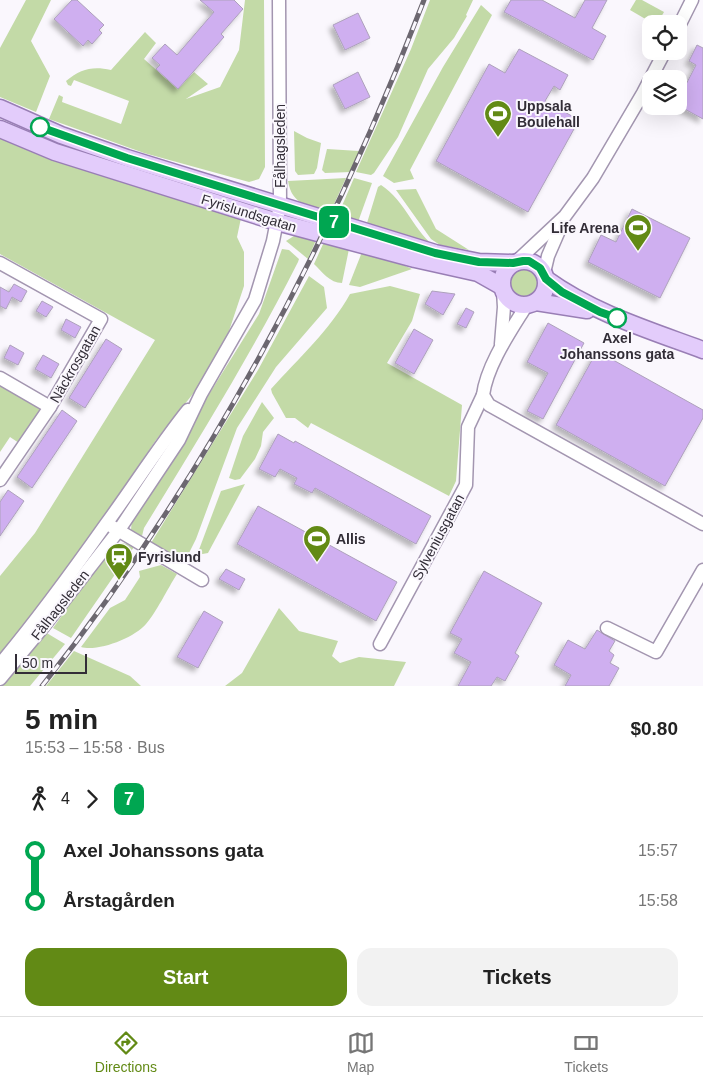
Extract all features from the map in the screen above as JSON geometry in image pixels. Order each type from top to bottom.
[{"type":"main road","name":"Fyrislundsgatan","points":[[0,108],[71,139],[435,253],[479,262],[515,262]]},
{"type":"main road","name":"Fyrislundsgatan","points":[[0,129],[64,155],[277,222],[415,259],[478,273],[502,289]]},
{"type":"main road","points":[[600,312],[512,302],[502,289],[503,273],[515,262],[523,261],[535,264],[562,292],[600,312],[703,350]]},
{"type":"main road","points":[[531,304],[544,292],[545,276]]},
{"type":"street","name":"Fålhagsleden","points":[[0,679],[119,530],[179,440],[201,394],[255,300],[280,205],[279,0]]},
{"type":"street","points":[[684,15],[692,0]]},
{"type":"street","points":[[515,262],[565,216],[593,178],[660,60]]},
{"type":"street","points":[[545,276],[548,256],[565,216]]},
{"type":"street","name":"Näckrosgatan","points":[[0,263],[101,319],[50,407],[0,480]]},
{"type":"street","name":"Sylveniusgatan","points":[[500,351],[504,307],[502,289]]},
{"type":"street","name":"Sylveniusgatan","points":[[380,644],[466,485],[468,427],[483,395],[484,381],[514,323],[531,304]]},
{"type":"street","points":[[0,378],[50,407]]},
{"type":"street","name":"Fålhagsleden","points":[[0,664],[37,620],[161,444],[201,394]]},
{"type":"street","points":[[483,395],[489,404],[703,524]]},
{"type":"street","points":[[107,523],[202,580]]},
{"type":"street","points":[[607,628],[656,652],[703,570]]},
{"type":"green space","points":[[26,0],[51,0],[31,41],[50,76],[36,112],[0,97],[0,48]]},
{"type":"green space","points":[[245,0],[264,0],[265,167],[259,179],[249,182],[144,153],[49,119],[59,95],[63,97],[62,102],[121,124],[129,101],[74,80],[71,86],[66,81],[87,70],[98,68],[111,70],[145,32],[156,43],[144,59],[178,89],[194,72],[208,84],[186,99],[220,87],[239,50]]},
{"type":"green space","points":[[430,0],[473,0],[467,16],[454,38],[428,69],[398,137],[374,173],[371,175],[356,172],[411,49]]},
{"type":"green space","points":[[636,0],[642,0],[664,12],[662,15],[642,15],[642,17],[630,10]]},
{"type":"green space","points":[[481,5],[492,15],[410,170],[414,179],[394,183],[383,176],[443,67]]},
{"type":"green space","points":[[294,131],[321,143],[317,168],[314,174],[298,175],[295,171]]},
{"type":"green space","points":[[0,135],[241,218],[237,237],[244,252],[244,286],[226,340],[196,390],[156,440],[102,520],[32,617],[0,655],[0,576],[35,533],[155,340],[0,254]]},
{"type":"green space","points":[[327,149],[359,151],[351,172],[325,173],[322,170]]},
{"type":"green space","points":[[346,178],[330,213],[303,204],[293,196],[288,181]]},
{"type":"green space","points":[[354,178],[372,183],[358,222],[338,215]]},
{"type":"green space","points":[[381,185],[390,192],[422,234],[438,249],[374,229],[367,223],[378,187]]},
{"type":"green space","points":[[416,189],[436,229],[469,250],[440,245],[431,239],[396,190]]},
{"type":"green space","points":[[294,236],[316,240],[308,259],[286,241]]},
{"type":"green space","points":[[324,242],[349,249],[342,283],[330,279],[314,264]]},
{"type":"green space","points":[[282,249],[289,250],[299,259],[298,262],[243,363],[144,528],[142,536],[131,530],[132,518],[259,314]]},
{"type":"green space","points":[[362,252],[390,259],[412,269],[360,287],[349,285]]},
{"type":"green space","points":[[524,267],[535,271],[539,282],[535,293],[524,297],[513,293],[509,282],[513,271]]},
{"type":"green space","points":[[309,276],[324,287],[327,308],[276,367],[237,428],[196,539],[185,561],[168,554],[151,543],[258,370]]},
{"type":"green space","points":[[390,286],[420,294],[412,321],[387,363],[462,405],[456,481],[449,496],[311,423],[308,428],[295,418],[286,418],[272,393],[271,389],[333,320],[350,294]]},
{"type":"green space","points":[[0,381],[44,406],[19,443],[10,437],[0,452]]},
{"type":"green space","points":[[262,402],[274,418],[263,432],[261,446],[255,459],[240,479],[229,478],[243,436]]},
{"type":"green space","points":[[245,484],[208,553],[197,555],[221,491]]},
{"type":"green space","points":[[121,543],[134,547],[71,638],[53,628],[104,558]]},
{"type":"green space","points":[[161,565],[177,574],[146,624],[125,639],[115,643],[106,646],[81,647],[110,608],[125,600],[140,577],[139,571]]},
{"type":"green space","points":[[279,608],[299,631],[338,641],[332,656],[340,663],[359,657],[406,662],[394,686],[225,686],[242,673]]},
{"type":"green space","points":[[45,632],[65,644],[30,686],[1,686]]},
{"type":"green space","points":[[74,651],[130,676],[141,686],[46,686]]},
{"type":"building","points":[[72,0],[77,0],[104,25],[99,30],[102,33],[92,44],[88,40],[83,46],[54,19]]},
{"type":"building","points":[[200,0],[234,0],[243,9],[221,34],[224,37],[178,89],[156,69],[160,65],[152,58],[165,44],[177,55],[214,12]]},
{"type":"building","points":[[511,0],[542,0],[575,18],[585,0],[607,0],[592,28],[606,36],[593,60],[504,12]]},
{"type":"building","points":[[358,13],[370,38],[345,50],[333,25]]},
{"type":"building","points":[[697,45],[703,48],[703,119],[687,110],[687,82],[696,65],[689,61]]},
{"type":"building","points":[[519,49],[568,75],[560,90],[554,86],[545,101],[579,120],[528,212],[436,161],[489,64],[505,73]]},
{"type":"building","points":[[358,72],[370,97],[345,109],[333,85]]},
{"type":"building","name":"Life Arena","points":[[632,209],[690,238],[660,298],[588,262],[601,235],[616,242]]},
{"type":"building","points":[[14,284],[27,291],[21,302],[12,297],[6,309],[0,306],[0,287],[9,292]]},
{"type":"building","points":[[432,291],[455,294],[443,315],[425,304]]},
{"type":"building","points":[[42,301],[53,307],[46,317],[36,311]]},
{"type":"building","points":[[466,308],[474,312],[466,328],[457,324]]},
{"type":"building","points":[[66,319],[81,327],[75,338],[61,330]]},
{"type":"building","points":[[548,323],[584,343],[543,419],[527,411],[548,373],[527,362]]},
{"type":"building","points":[[414,329],[433,340],[414,374],[395,363]]},
{"type":"building","points":[[106,339],[122,349],[85,408],[69,398]]},
{"type":"building","points":[[10,345],[24,353],[18,365],[4,358]]},
{"type":"building","points":[[597,351],[703,410],[703,418],[665,486],[556,425]]},
{"type":"building","points":[[43,355],[59,364],[51,378],[35,369]]},
{"type":"building","points":[[62,410],[77,421],[32,488],[17,477]]},
{"type":"building","points":[[278,434],[294,443],[295,441],[431,516],[416,544],[315,488],[312,493],[294,484],[297,478],[280,469],[275,477],[259,469]]},
{"type":"building","points":[[8,490],[24,501],[0,536],[0,502]]},
{"type":"building","name":"Allis","points":[[258,506],[397,582],[376,621],[237,544]]},
{"type":"building","points":[[226,569],[245,579],[239,590],[219,579]]},
{"type":"building","points":[[484,571],[542,603],[515,653],[519,656],[505,681],[497,677],[491,686],[458,686],[471,662],[454,653],[462,639],[450,633]]},
{"type":"building","points":[[204,611],[223,622],[198,668],[177,657]]},
{"type":"building","points":[[597,630],[615,641],[609,651],[614,655],[610,663],[619,668],[609,686],[565,686],[571,675],[554,665],[568,640],[585,649]]},
{"type":"railway","points":[[42,686],[101,608],[157,527],[210,443],[259,358],[305,270],[348,181],[388,91],[424,0]]},
{"type":"bus line","name":"7","points":[[40,127],[127,158],[223,186],[435,253],[479,262],[513,263],[529,261],[540,268],[546,279],[562,292],[600,312],[617,318]]},
{"type":"place","name":"Uppsala Boulehall","points":[[498,138]]},
{"type":"place","name":"Life Arena","points":[[638,252]]},
{"type":"place","name":"Axel Johanssons gata","points":[[617,318]]},
{"type":"place","name":"Allis","points":[[317,563]]},
{"type":"place","name":"Fyrislund","points":[[119,581]]}]
